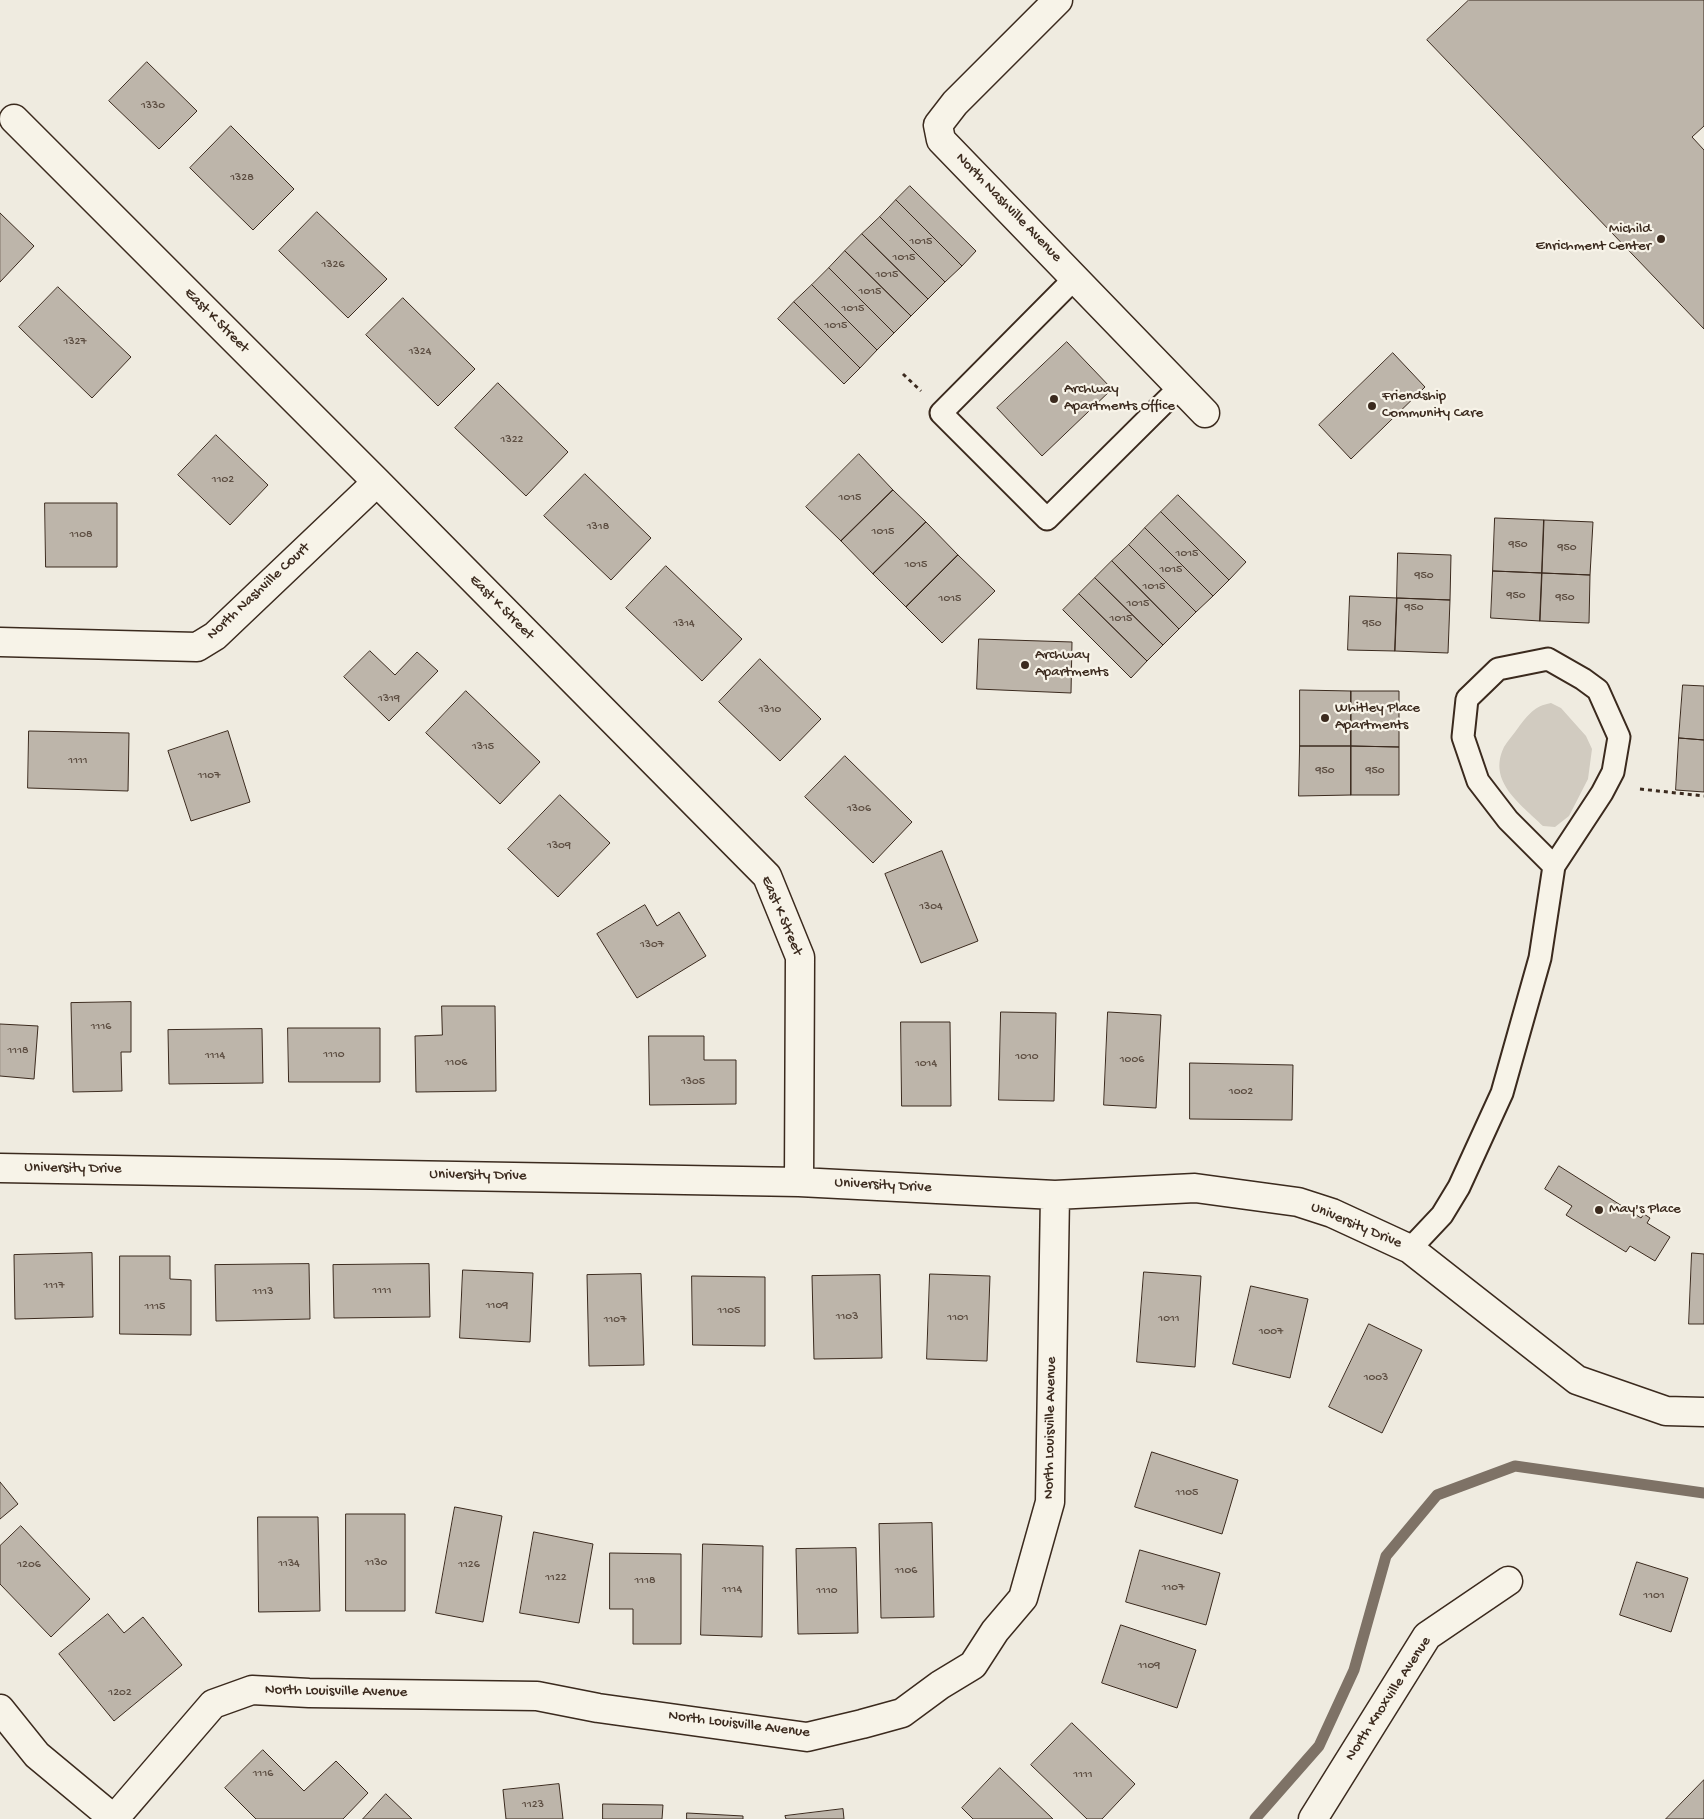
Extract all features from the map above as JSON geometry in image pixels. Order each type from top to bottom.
[{"type":"street","name":"North Nashville Avenue","points":[[1058,0],[955,102],[938,125],[941,140],[1205,413]]},
{"type":"street","name":"East K Street","points":[[14,119],[377,482],[766,876],[800,958],[798,1182]]},
{"type":"street","name":"North Nashville Court","points":[[0,642],[197,647],[215,636],[377,482]]},
{"type":"street","name":"University Drive","points":[[0,1168],[798,1182],[1055,1195],[1195,1188],[1298,1202],[1332,1213],[1410,1249],[1577,1380],[1666,1411],[1704,1412]]},
{"type":"street","name":"North Louisville Avenue","points":[[114,1819],[213,1704],[252,1690],[309,1693],[537,1696],[598,1708],[807,1737],[902,1713],[940,1685],[973,1665],[995,1631],[1024,1598],[1050,1502],[1055,1195]]},
{"type":"street","name":"North Knoxville Avenue","points":[[1313,1819],[1427,1636],[1508,1581]]},
{"type":"street","points":[[0,1710],[36,1755],[114,1819]]},
{"type":"lane","points":[[1075,278],[941,413],[1047,519],[1180,387]]},
{"type":"lane","points":[[1410,1249],[1442,1215],[1459,1187],[1502,1093],[1540,958],[1554,866],[1613,772],[1618,737],[1598,690],[1548,659],[1498,669],[1467,699],[1463,737],[1478,781],[1508,820],[1554,866]]},
{"type":"path","points":[[1607,784],[1704,796]]},
{"type":"shaded area","points":[[1551,703],[1561,708],[1586,736],[1592,749],[1588,779],[1569,816],[1555,827],[1543,826],[1517,801],[1503,782],[1500,771],[1500,760],[1509,739],[1532,712],[1540,706]]},
{"type":"building","name":"Michild Enrichment Center","points":[[1469,0],[1704,0],[1704,126],[1692,137],[1704,150],[1704,329],[1427,40]]},
{"type":"building","points":[[147,62],[197,111],[159,149],[109,101]]},
{"type":"building","points":[[231,126],[294,189],[253,230],[190,168]]},
{"type":"building","points":[[910,186],[976,251],[962,266],[896,200]]},
{"type":"building","points":[[896,200],[962,266],[945,282],[880,217]]},
{"type":"building","points":[[317,212],[387,279],[348,318],[279,251]]},
{"type":"building","points":[[0,213],[34,246],[0,282]]},
{"type":"building","points":[[880,217],[945,282],[928,299],[862,234]]},
{"type":"building","points":[[862,234],[928,299],[911,316],[845,251]]},
{"type":"building","points":[[845,251],[911,316],[894,333],[829,268]]},
{"type":"building","points":[[829,268],[894,333],[877,350],[812,285]]},
{"type":"building","points":[[812,285],[877,350],[860,368],[794,302]]},
{"type":"building","points":[[58,287],[131,357],[92,398],[19,327]]},
{"type":"building","points":[[403,298],[475,369],[438,406],[366,335]]},
{"type":"building","points":[[794,302],[860,368],[844,384],[778,319]]},
{"type":"building","name":"Archway Apartments Office","points":[[1067,342],[1112,389],[1042,456],[997,408]]},
{"type":"building","name":"Friendship Community Care","points":[[1393,353],[1425,387],[1351,459],[1319,425]]},
{"type":"building","points":[[498,383],[568,452],[526,496],[455,428]]},
{"type":"building","points":[[216,435],[268,485],[230,525],[178,475]]},
{"type":"building","points":[[859,454],[893,490],[841,541],[806,507]]},
{"type":"building","points":[[585,474],[651,538],[611,580],[544,516]]},
{"type":"building","points":[[893,490],[926,522],[873,574],[841,541]]},
{"type":"building","points":[[1178,495],[1246,562],[1229,580],[1161,512]]},
{"type":"building","points":[[45,503],[117,503],[117,567],[46,567]]},
{"type":"building","points":[[1161,512],[1229,580],[1213,596],[1145,528]]},
{"type":"building","points":[[1495,518],[1544,520],[1542,573],[1493,571]]},
{"type":"building","points":[[1544,520],[1593,522],[1590,575],[1542,573]]},
{"type":"building","points":[[926,522],[958,555],[906,607],[873,574]]},
{"type":"building","points":[[1145,528],[1213,596],[1196,612],[1129,545]]},
{"type":"building","points":[[1129,545],[1196,612],[1179,629],[1112,561]]},
{"type":"building","points":[[1398,553],[1451,555],[1450,600],[1397,598]]},
{"type":"building","points":[[958,555],[995,591],[942,643],[906,607]]},
{"type":"building","name":"Archway Apartments","points":[[1112,561],[1179,629],[1163,645],[1095,578]]},
{"type":"building","points":[[666,566],[742,639],[702,681],[626,608]]},
{"type":"building","points":[[1493,571],[1542,573],[1540,621],[1491,618]]},
{"type":"building","points":[[1542,573],[1590,575],[1589,623],[1540,621]]},
{"type":"building","name":"Archway Apartments","points":[[1095,578],[1163,645],[1147,661],[1079,594]]},
{"type":"building","name":"Archway Apartments","points":[[1079,594],[1147,661],[1131,678],[1063,610]]},
{"type":"building","points":[[1350,596],[1397,598],[1395,651],[1348,650]]},
{"type":"building","points":[[1397,598],[1450,600],[1448,653],[1395,651]]},
{"type":"building","name":"Archway Apartments","points":[[979,639],[1072,642],[1071,693],[977,689]]},
{"type":"building","points":[[370,651],[395,675],[417,652],[438,671],[389,721],[344,677]]},
{"type":"building","points":[[760,659],[821,719],[780,761],[719,702]]},
{"type":"building","points":[[1683,685],[1704,686],[1704,740],[1679,738]]},
{"type":"building","name":"Whitley Place Apartments","points":[[1300,690],[1351,691],[1351,746],[1300,746]]},
{"type":"building","points":[[466,691],[540,762],[500,804],[426,733]]},
{"type":"building","name":"Whitley Place Apartments","points":[[1351,691],[1399,691],[1399,747],[1351,746]]},
{"type":"building","points":[[29,731],[129,733],[128,791],[28,788]]},
{"type":"building","points":[[228,731],[250,802],[191,821],[168,751]]},
{"type":"building","points":[[1679,738],[1704,740],[1704,792],[1676,790]]},
{"type":"building","name":"Whitley Place Apartments","points":[[1300,746],[1351,746],[1351,795],[1299,796]]},
{"type":"building","name":"Whitley Place Apartments","points":[[1351,746],[1399,747],[1399,795],[1351,795]]},
{"type":"building","points":[[845,756],[912,822],[873,863],[805,797]]},
{"type":"building","points":[[560,795],[610,843],[558,897],[508,849]]},
{"type":"building","points":[[942,851],[978,941],[921,963],[885,874]]},
{"type":"building","points":[[645,905],[657,926],[679,912],[706,956],[637,998],[597,934]]},
{"type":"building","points":[[131,1002],[131,1052],[121,1052],[122,1091],[73,1092],[71,1003]]},
{"type":"building","points":[[442,1006],[495,1006],[496,1091],[416,1092],[415,1036],[442,1035]]},
{"type":"building","points":[[1001,1012],[1056,1013],[1054,1101],[999,1100]]},
{"type":"building","points":[[1108,1012],[1161,1015],[1156,1108],[1104,1105]]},
{"type":"building","points":[[901,1022],[950,1022],[951,1106],[902,1106]]},
{"type":"building","points":[[0,1024],[38,1026],[34,1079],[0,1076]]},
{"type":"building","points":[[288,1028],[380,1028],[380,1082],[289,1082]]},
{"type":"building","points":[[262,1029],[263,1083],[169,1084],[168,1030]]},
{"type":"building","points":[[649,1036],[704,1036],[704,1060],[736,1060],[736,1104],[650,1105]]},
{"type":"building","points":[[1190,1063],[1293,1065],[1292,1120],[1190,1119]]},
{"type":"building","name":"May's Place","points":[[1559,1166],[1641,1218],[1644,1214],[1650,1218],[1647,1223],[1670,1237],[1655,1261],[1630,1246],[1626,1252],[1566,1215],[1572,1206],[1545,1189]]},
{"type":"building","points":[[92,1253],[93,1317],[15,1319],[14,1255]]},
{"type":"building","points":[[1692,1253],[1704,1254],[1704,1324],[1689,1324]]},
{"type":"building","points":[[120,1256],[170,1256],[170,1279],[191,1280],[191,1335],[120,1334]]},
{"type":"building","points":[[309,1264],[310,1319],[216,1321],[215,1265]]},
{"type":"building","points":[[429,1264],[430,1317],[334,1318],[333,1265]]},
{"type":"building","points":[[463,1270],[533,1273],[530,1342],[460,1338]]},
{"type":"building","points":[[1144,1272],[1201,1276],[1195,1367],[1137,1362]]},
{"type":"building","points":[[641,1274],[644,1365],[589,1366],[587,1275]]},
{"type":"building","points":[[930,1274],[990,1276],[987,1361],[927,1359]]},
{"type":"building","points":[[880,1275],[882,1358],[814,1359],[812,1276]]},
{"type":"building","points":[[692,1276],[765,1277],[765,1346],[693,1345]]},
{"type":"building","points":[[1251,1286],[1308,1299],[1290,1378],[1233,1364]]},
{"type":"building","points":[[1369,1324],[1422,1350],[1382,1433],[1329,1407]]},
{"type":"building","points":[[1152,1452],[1238,1480],[1222,1534],[1135,1507]]},
{"type":"building","points":[[0,1482],[18,1504],[0,1519]]},
{"type":"building","points":[[455,1507],[502,1516],[483,1622],[436,1613]]},
{"type":"building","points":[[346,1514],[405,1514],[405,1611],[346,1611]]},
{"type":"building","points":[[258,1517],[318,1517],[320,1611],[259,1612]]},
{"type":"building","points":[[932,1523],[934,1617],[881,1618],[879,1524]]},
{"type":"building","points":[[21,1526],[90,1599],[51,1637],[0,1584],[0,1546]]},
{"type":"building","points":[[534,1532],[593,1544],[579,1623],[520,1613]]},
{"type":"building","points":[[703,1544],[763,1546],[762,1637],[701,1635]]},
{"type":"building","points":[[856,1548],[858,1633],[798,1634],[796,1549]]},
{"type":"building","points":[[1140,1550],[1220,1573],[1206,1625],[1126,1602]]},
{"type":"building","points":[[610,1553],[681,1554],[681,1644],[633,1644],[633,1609],[610,1609]]},
{"type":"building","points":[[1637,1562],[1688,1578],[1671,1632],[1620,1615]]},
{"type":"building","points":[[108,1614],[124,1633],[143,1617],[182,1665],[114,1721],[59,1654]]},
{"type":"building","points":[[1121,1625],[1196,1650],[1177,1708],[1102,1683]]},
{"type":"building","points":[[1072,1723],[1135,1784],[1102,1819],[1087,1819],[1031,1765]]},
{"type":"building","points":[[263,1750],[304,1791],[336,1761],[368,1793],[343,1819],[256,1819],[225,1788]]},
{"type":"building","points":[[1000,1768],[1053,1819],[973,1819],[962,1808]]},
{"type":"building","points":[[1704,1780],[1704,1819],[1666,1819]]},
{"type":"building","points":[[559,1784],[563,1819],[506,1819],[503,1790]]},
{"type":"building","points":[[386,1794],[412,1819],[363,1819]]},
{"type":"building","points":[[603,1804],[663,1805],[662,1819],[603,1819]]},
{"type":"building","points":[[843,1809],[844,1819],[786,1819],[785,1816]]},
{"type":"building","points":[[687,1813],[743,1816],[743,1819],[687,1819]]},
{"type":"waterway","points":[[1255,1819],[1319,1746],[1354,1670],[1386,1556],[1437,1495],[1515,1466],[1704,1493]]},
{"type":"place","name":"Michild Enrichment Center","points":[[1661,239]]},
{"type":"place","name":"Archway Apartments Office","points":[[1054,399]]},
{"type":"place","name":"Friendship Community Care","points":[[1372,406]]},
{"type":"place","name":"Archway Apartments","points":[[1025,665]]},
{"type":"place","name":"Whitley Place Apartments","points":[[1325,718]]},
{"type":"place","name":"May's Place","points":[[1599,1210]]}]
